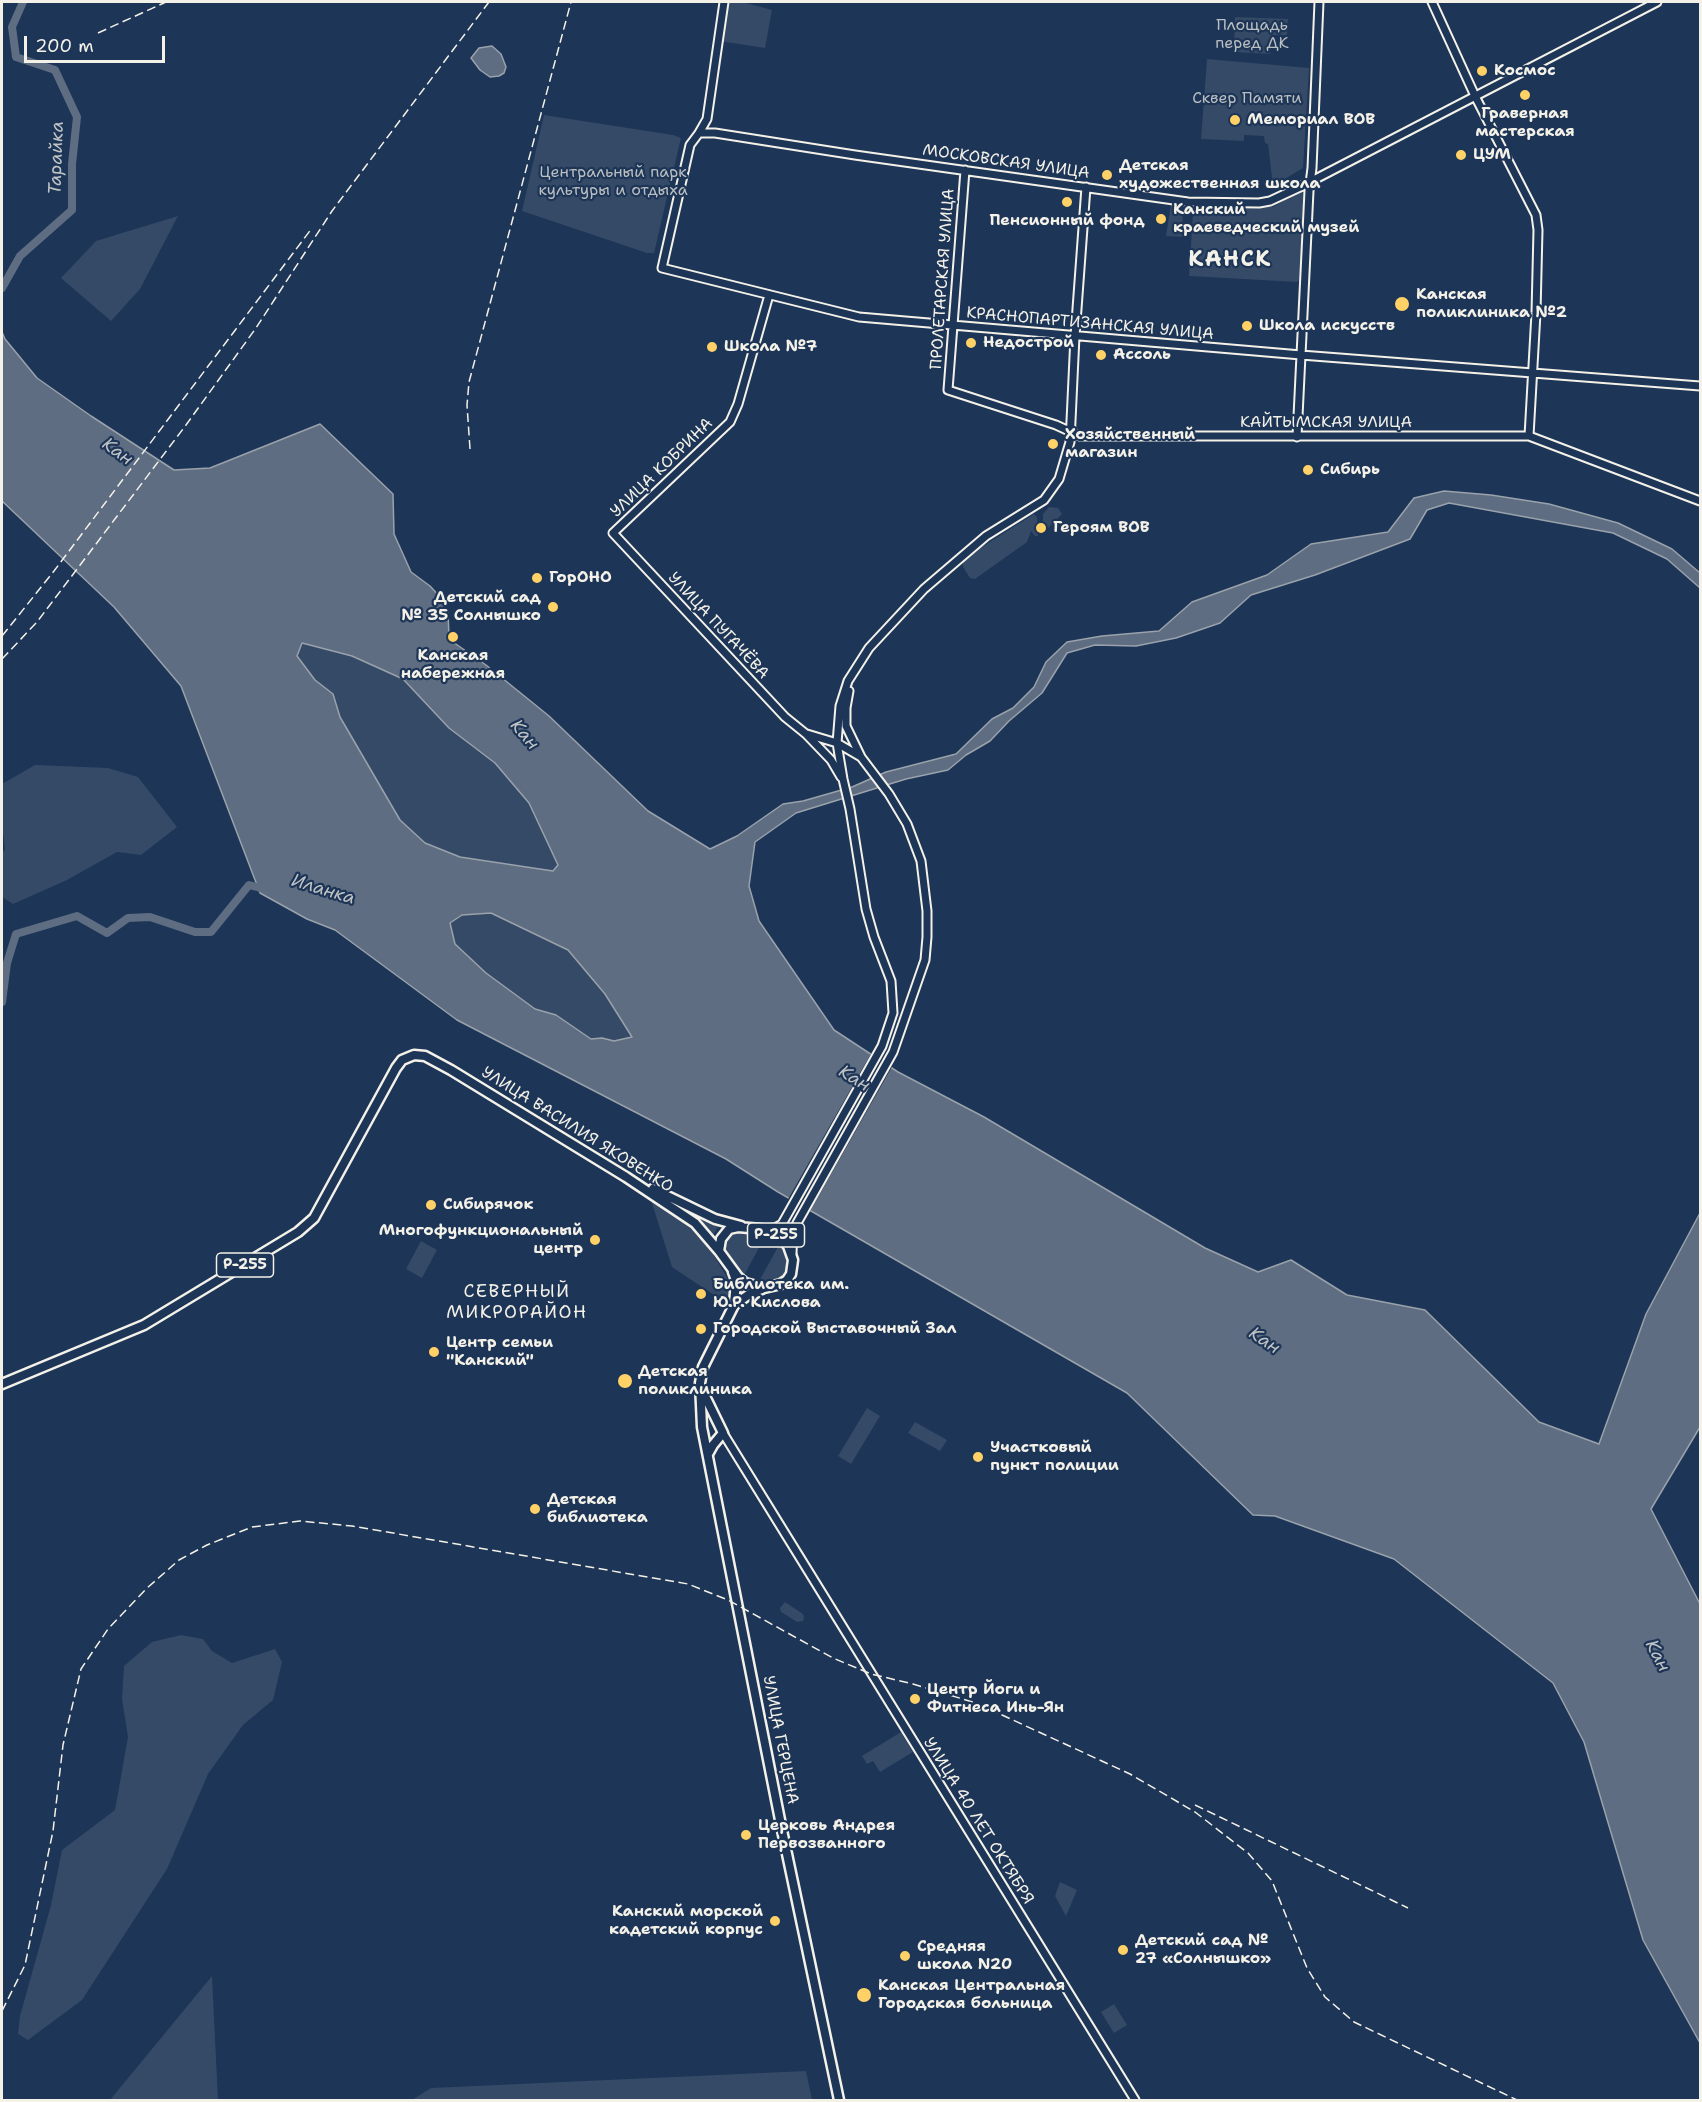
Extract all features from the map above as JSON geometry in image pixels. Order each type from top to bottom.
[{"type":"main road","name":"УЛИЦА ВАСИЛИЯ ЯКОВЕНКО","points":[[2,1384],[144,1325],[298,1232],[314,1218],[396,1068],[408,1057],[425,1056],[446,1066],[626,1177],[695,1223],[719,1251]]},
{"type":"main road","name":"Р-255","points":[[626,1177],[715,1219],[750,1228]]},
{"type":"main road","name":"Р-255","points":[[738,1227],[760,1229],[781,1238],[792,1253],[793,1268],[787,1280],[772,1287],[764,1288],[745,1283],[733,1272],[719,1251],[721,1239],[729,1229],[738,1227]]},
{"type":"main road","points":[[733,1272],[736,1280],[734,1305]]},
{"type":"main road","points":[[734,1305],[751,1293],[764,1288]]},
{"type":"main road","name":"УЛИЦА ГЕРЦЕНА","points":[[734,1305],[702,1367],[700,1383],[702,1427],[839,2100]]},
{"type":"main road","points":[[700,1383],[723,1433],[708,1455]]},
{"type":"street","points":[[699,134],[707,119],[724,2]]},
{"type":"street","points":[[1297,437],[1319,2]]},
{"type":"street","points":[[1432,2],[1475,96],[1533,207],[1538,223],[1529,436]]},
{"type":"street","name":"МОСКОВСКАЯ УЛИЦА","points":[[699,134],[714,133],[1188,202],[1259,203],[1270,201],[1310,181],[1657,2]]},
{"type":"street","points":[[707,119],[714,133]]},
{"type":"street","name":"КРАСНОПАРТИЗАНСКАЯ УЛИЦА","points":[[699,134],[690,144],[662,268],[769,295],[859,317],[1300,355],[1701,386]]},
{"type":"street","name":"ПРОЛЕТАРСКАЯ УЛИЦА","points":[[948,390],[965,170]]},
{"type":"street","points":[[843,779],[837,743],[840,706],[848,681],[869,648],[924,589],[986,536],[1044,500],[1059,479],[1067,456],[1070,432],[1086,187]]},
{"type":"street","name":"УЛИЦА КОБРИНА","points":[[613,533],[730,422],[738,404],[769,295]]},
{"type":"street","name":"КАЙТЫМСКАЯ УЛИЦА","points":[[948,390],[1056,425],[1080,436],[1529,436],[1701,501]]},
{"type":"street","name":"УЛИЦА ПУГАЧЁВА","points":[[613,533],[785,717],[806,734]]},
{"type":"street","points":[[854,671],[846,708],[846,726],[861,757]]},
{"type":"street","name":"Р-255","points":[[792,1253],[793,1232],[797,1223],[893,1052],[925,960],[927,930],[921,861],[907,824],[890,794],[861,757],[837,743],[806,734]]},
{"type":"street","name":"Р-255","points":[[760,1229],[775,1228],[782,1224],[882,1046],[893,1013],[894,999],[891,981],[866,909],[843,779],[831,760],[806,734]]},
{"type":"street","name":"УЛИЦА 40 ЛЕТ ОКТЯБРЯ","points":[[723,1433],[1135,2100]]},
{"type":"green space","points":[[730,2],[742,2],[772,10],[765,48],[719,41],[727,5]]},
{"type":"green space","name":"Площадь перед ДК","points":[[1235,17],[1288,19],[1287,35],[1271,35],[1270,54],[1234,52]]},
{"type":"green space","name":"Сквер Памяти","points":[[1207,59],[1309,68],[1303,168],[1273,186],[1268,144],[1265,143],[1264,136],[1244,135],[1244,141],[1201,139]]},
{"type":"green space","name":"Центральный парк культуры и отдыха","points":[[544,115],[681,138],[654,253],[647,253],[522,211]]},
{"type":"green space","points":[[1304,188],[1307,191],[1302,278],[1300,280],[1297,282],[1189,276],[1193,213],[1197,207],[1273,207]]},
{"type":"green space","points":[[1171,204],[1179,206],[1183,212],[1182,237],[1166,236]]},
{"type":"green space","points":[[178,216],[140,289],[111,321],[61,278],[96,241]]},
{"type":"green space","points":[[1049,507],[1058,508],[1062,514],[1046,530],[1043,527],[1043,514]]},
{"type":"green space","points":[[1034,514],[1037,517],[1038,536],[1031,531],[1027,542],[975,579],[970,578],[963,567],[963,559]]},
{"type":"green space","points":[[302,643],[352,656],[403,679],[449,728],[495,763],[529,803],[559,865],[553,871],[460,857],[425,843],[400,820],[340,717],[333,694],[315,680],[296,656]]},
{"type":"green space","points":[[35,765],[108,768],[138,777],[177,827],[141,855],[117,852],[67,880],[13,904],[2,897],[2,854],[5,849],[2,824],[2,784]]},
{"type":"green space","points":[[491,913],[568,950],[605,994],[632,1037],[614,1041],[602,1038],[591,1039],[556,1015],[535,1009],[486,973],[455,944],[449,924],[462,915]]},
{"type":"green space","points":[[644,1186],[720,1224],[713,1235],[702,1224]]},
{"type":"green space","points":[[651,1200],[702,1236],[727,1277],[731,1290],[727,1301],[723,1301],[672,1267]]},
{"type":"green space","points":[[737,1230],[766,1235],[743,1277],[724,1251],[725,1240],[731,1232]]},
{"type":"green space","points":[[421,1241],[437,1250],[422,1278],[406,1269]]},
{"type":"green space","points":[[779,1245],[788,1259],[788,1270],[785,1276],[779,1281],[758,1283]]},
{"type":"green space","points":[[867,1408],[880,1416],[851,1464],[838,1456]]},
{"type":"green space","points":[[915,1422],[947,1440],[940,1451],[908,1433]]},
{"type":"green space","points":[[785,1602],[803,1614],[803,1621],[797,1622],[781,1612],[780,1608]]},
{"type":"green space","points":[[181,1635],[203,1639],[212,1651],[232,1663],[275,1649],[282,1662],[273,1700],[243,1725],[208,1774],[167,1869],[82,2000],[28,2040],[18,2034],[20,2016],[51,1905],[62,1850],[115,1810],[128,1737],[122,1699],[124,1666],[152,1642]]},
{"type":"green space","points":[[901,1732],[913,1752],[880,1772],[873,1761],[867,1764],[862,1756]]},
{"type":"green space","points":[[1060,1882],[1077,1890],[1066,1916],[1055,1896]]},
{"type":"green space","points":[[212,1976],[218,2100],[110,2100]]},
{"type":"green space","points":[[1114,2004],[1127,2025],[1114,2033],[1101,2012]]},
{"type":"green space","points":[[806,2071],[812,2100],[412,2100],[431,2088]]},
{"type":"water","points":[[492,46],[501,54],[506,67],[504,73],[490,77],[480,70],[471,58],[479,48]]},
{"type":"water","name":"Кан","points":[[2,332],[5,339],[37,378],[174,470],[210,468],[320,424],[393,494],[394,534],[411,572],[430,586],[442,599],[448,611],[449,637],[453,642],[486,665],[549,716],[648,811],[710,849],[737,836],[783,804],[803,801],[852,787],[886,772],[956,754],[992,719],[1013,708],[1034,687],[1046,662],[1067,642],[1102,636],[1159,631],[1192,602],[1267,575],[1311,544],[1388,532],[1414,498],[1444,491],[1491,495],[1549,504],[1618,523],[1672,549],[1700,573],[1700,588],[1667,559],[1613,533],[1449,503],[1427,510],[1410,539],[1315,575],[1251,595],[1220,623],[1176,638],[1136,646],[1095,645],[1067,653],[1042,693],[1009,721],[990,741],[966,755],[948,770],[906,779],[796,813],[755,842],[749,886],[759,921],[834,1030],[898,1072],[984,1117],[1205,1248],[1258,1272],[1291,1260],[1347,1295],[1425,1310],[1539,1422],[1599,1444],[1646,1314],[1700,1213],[1700,1427],[1651,1509],[1700,1604],[1700,2043],[1643,1940],[1584,1742],[1553,1683],[1394,1559],[1275,1516],[1253,1515],[1127,1393],[778,1192],[726,1159],[457,1020],[335,930],[307,919],[260,893],[181,686],[114,607],[2,501]],"holes":[[[302,643],[352,656],[403,679],[449,728],[495,763],[529,803],[558,865],[553,871],[460,857],[425,843],[400,820],[340,717],[333,694],[315,680],[297,656]],[[491,913],[568,950],[605,994],[632,1037],[614,1041],[602,1038],[591,1039],[556,1015],[535,1009],[486,973],[455,944],[450,923],[462,915]]]},
{"type":"pier","points":[[872,1052],[893,1065],[809,1213],[787,1201]]},
{"type":"waterway","name":"Тарайка","points":[[2,288],[20,256],[72,210],[72,164],[77,117],[55,70],[16,57],[12,27],[23,2]]},
{"type":"waterway","name":"Иланка","points":[[2,1002],[7,963],[16,934],[77,916],[107,933],[128,918],[150,917],[195,932],[211,932],[249,885],[268,890]]},
{"type":"railway","points":[[98,33],[166,2]]},
{"type":"railway","points":[[2,659],[37,622],[186,425],[256,328],[332,211],[489,2]]},
{"type":"railway","points":[[470,449],[467,405],[469,382],[571,2]]},
{"type":"railway","points":[[2,636],[54,571],[312,228]]},
{"type":"railway","points":[[2,2011],[25,1965],[53,1831],[63,1745],[81,1669],[108,1629],[146,1589],[179,1560],[207,1545],[252,1527],[300,1521],[352,1526],[688,1584],[728,1600],[833,1658],[871,1674],[976,1703],[1130,1774],[1195,1812],[1248,1853],[1272,1881],[1307,1968],[1325,1997],[1354,2022],[1517,2100]]},
{"type":"railway","points":[[1195,1805],[1408,1908]]},
{"type":"place","name":"Космос","points":[[1482,71]]},
{"type":"place","name":"Граверная мастерская","points":[[1525,95]]},
{"type":"place","name":"Мемориал ВОВ","points":[[1235,120]]},
{"type":"place","name":"ЦУМ","points":[[1461,155]]},
{"type":"place","name":"Детская художественная школа","points":[[1107,175]]},
{"type":"place","name":"Пенсионный фонд","points":[[1067,202]]},
{"type":"place","name":"Канский краеведческий музей","points":[[1161,219]]},
{"type":"place","name":"Канская поликлиника №2","points":[[1402,304]]},
{"type":"place","name":"Школа искусств","points":[[1247,326]]},
{"type":"place","name":"Недострой","points":[[971,343]]},
{"type":"place","name":"Школа №7","points":[[712,347]]},
{"type":"place","name":"Ассоль","points":[[1101,355]]},
{"type":"place","name":"Хозяйственный магазин","points":[[1053,444]]},
{"type":"place","name":"Сибирь","points":[[1308,470]]},
{"type":"place","name":"Героям ВОВ","points":[[1041,528]]},
{"type":"place","name":"ГорОНО","points":[[537,578]]},
{"type":"place","name":"Детский сад № 35 Солнышко","points":[[553,607]]},
{"type":"place","name":"Канская набережная","points":[[453,637]]},
{"type":"place","name":"Сибирячок","points":[[431,1205]]},
{"type":"place","name":"Многофункциональный центр","points":[[595,1240]]},
{"type":"place","name":"Библиотека им. Ю.Р. Кислова","points":[[701,1294]]},
{"type":"place","name":"Городской Выставочный Зал","points":[[701,1329]]},
{"type":"place","name":"Центр семьи \"Канский\"","points":[[434,1352]]},
{"type":"place","name":"Детская поликлиника","points":[[625,1381]]},
{"type":"place","name":"Участковый пункт полиции","points":[[978,1457]]},
{"type":"place","name":"Детская библиотека","points":[[535,1509]]},
{"type":"place","name":"Центр Йоги и Фитнеса Инь-Ян","points":[[915,1699]]},
{"type":"place","name":"Церковь Андрея Первозванного","points":[[746,1835]]},
{"type":"place","name":"Канский морской кадетский корпус","points":[[775,1921]]},
{"type":"place","name":"Детский сад № 27 «Солнышко»","points":[[1123,1950]]},
{"type":"place","name":"Средняя школа N20","points":[[905,1956]]},
{"type":"place","name":"Канская Центральная Городская больница","points":[[864,1995]]},
{"type":"district","name":"КАНСК","points":[[1230,260]]},
{"type":"district","name":"СЕВЕРНЫЙ МИКРОРАЙОН","points":[[517,1302]]}]
